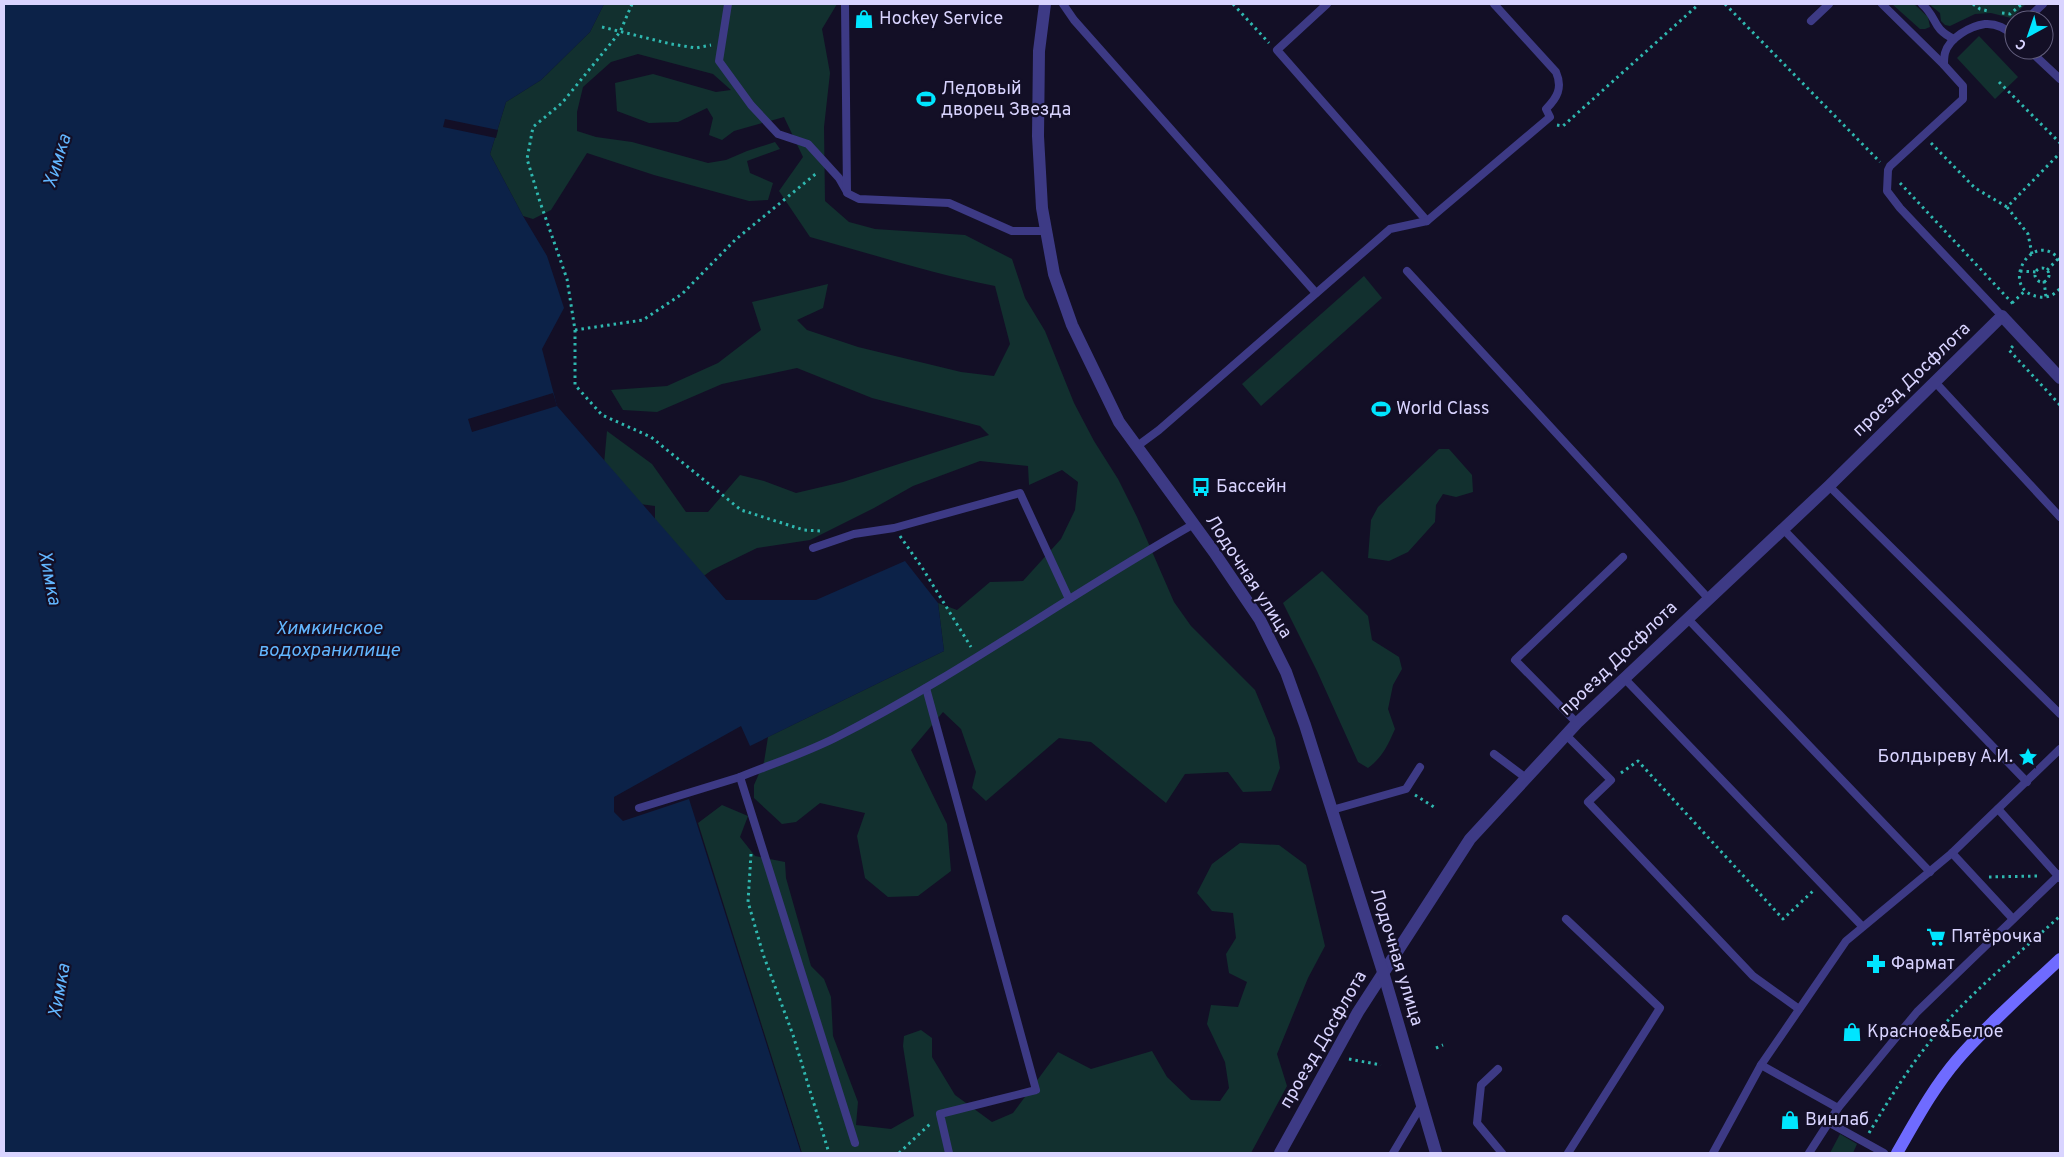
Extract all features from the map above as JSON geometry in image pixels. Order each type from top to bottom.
[{"type":"main road","points":[[1897,1153],[1956,1061],[1988,1026],[2060,959]]},
{"type":"street","name":"Лодочная улица","points":[[1042,7],[1039,51],[1038,136],[1045,231],[1054,274],[1072,325],[1119,422],[1194,524],[1260,620],[1286,672],[1383,972],[1436,1153]]},
{"type":"street","points":[[2002,316],[2060,378]]},
{"type":"street","name":"проезд Досфлота","points":[[1280,1153],[1358,1012],[1470,839],[1577,723],[1829,486],[2002,316]]},
{"type":"lane","points":[[728,4],[719,61],[751,105],[778,134],[808,144],[839,178],[847,193],[859,199],[949,203],[1012,231],[1045,231]]},
{"type":"lane","points":[[845,4],[847,193]]},
{"type":"lane","points":[[1063,4],[1074,20],[1316,293]]},
{"type":"lane","points":[[1327,4],[1277,50],[1427,221]]},
{"type":"lane","points":[[1136,447],[1159,430],[1390,229],[1427,221],[1550,117],[1546,109],[1556,98],[1560,86],[1556,72],[1494,4]]},
{"type":"lane","points":[[1811,21],[1829,4]]},
{"type":"lane","points":[[1882,4],[1963,86],[1963,99],[1890,166],[1887,190],[1900,208],[2002,316]]},
{"type":"lane","points":[[1922,4],[1930,11],[1939,30],[1954,39]]},
{"type":"lane","points":[[1944,65],[1945,52],[1954,39],[1968,30],[1986,24],[2004,28]]},
{"type":"lane","points":[[2040,60],[2060,79]]},
{"type":"lane","points":[[1407,271],[1708,598]]},
{"type":"lane","points":[[1935,382],[2060,517]]},
{"type":"lane","points":[[1829,486],[2060,714]]},
{"type":"lane","points":[[813,548],[854,534],[894,528],[1020,493],[1069,599]]},
{"type":"lane","points":[[639,808],[740,777],[834,738],[926,688],[1194,524]]},
{"type":"lane","points":[[1783,529],[2026,782]]},
{"type":"lane","points":[[1577,723],[1515,660],[1624,556]]},
{"type":"lane","points":[[1687,618],[1930,872]]},
{"type":"lane","points":[[1624,678],[1862,926]]},
{"type":"lane","points":[[926,688],[1036,1090],[940,1114],[949,1153]]},
{"type":"lane","points":[[1566,735],[1611,780],[1588,802],[1753,976],[1799,1009]]},
{"type":"lane","points":[[1713,1153],[1760,1065],[1846,941],[1952,853],[2060,749]]},
{"type":"lane","points":[[1494,754],[1526,778]]},
{"type":"lane","points":[[1332,810],[1406,789],[1420,767]]},
{"type":"lane","points":[[740,777],[855,1143]]},
{"type":"lane","points":[[1809,1153],[1838,1108],[1917,1012],[2013,918],[2060,876],[1998,809]]},
{"type":"lane","points":[[1952,853],[2013,918]]},
{"type":"lane","points":[[1566,919],[1660,1008],[1568,1153]]},
{"type":"lane","points":[[1760,1065],[1838,1108]]},
{"type":"lane","points":[[1498,1069],[1481,1085],[1477,1123],[1502,1153]]},
{"type":"lane","points":[[1393,1153],[1421,1106]]},
{"type":"lane","points":[[1828,1122],[1884,1153]]},
{"type":"path","points":[[632,4],[620,32],[562,103],[532,127],[527,159],[567,279],[575,330],[575,385],[602,414],[651,437],[741,510],[804,530],[829,532]]},
{"type":"path","points":[[1233,4],[1277,50]]},
{"type":"path","points":[[1550,117],[1557,125],[1563,126],[1699,4]]},
{"type":"path","points":[[1973,4],[1980,9],[2010,14],[2022,4]]},
{"type":"path","points":[[602,26],[620,32],[696,48],[722,43]]},
{"type":"path","points":[[1999,82],[2060,143]]},
{"type":"path","points":[[1924,135],[1975,188],[2007,207],[2028,234],[2032,254]]},
{"type":"path","points":[[2007,207],[2060,153]]},
{"type":"path","points":[[575,330],[643,320],[682,294],[735,240],[827,165]]},
{"type":"path","points":[[2047,270],[2060,258],[2045,251],[2032,254],[2024,260],[2020,271],[2020,281],[2026,290],[2036,296],[2046,297],[2060,288]]},
{"type":"path","points":[[2020,271],[2036,272],[2040,268],[2047,270]]},
{"type":"path","points":[[2046,297],[2044,282],[2049,276],[2047,270]]},
{"type":"path","points":[[2036,272],[2037,280],[2044,282]]},
{"type":"path","points":[[2012,303],[2026,290]]},
{"type":"path","points":[[2016,344],[2009,350],[2060,405]]},
{"type":"path","points":[[894,528],[923,568],[977,656]]},
{"type":"path","points":[[1625,771],[1638,761],[1783,919],[1821,884]]},
{"type":"path","points":[[1406,789],[1434,807]]},
{"type":"path","points":[[751,853],[748,902],[763,954],[793,1035],[829,1153]]},
{"type":"path","points":[[1975,878],[2060,876]]},
{"type":"path","points":[[1864,1142],[1919,1055],[1944,1025],[2060,916]]},
{"type":"path","points":[[1436,1048],[1444,1046]]},
{"type":"path","points":[[1349,1059],[1380,1065]]},
{"type":"path","points":[[899,1153],[940,1114]]},
{"type":"green space","points":[[604,4],[837,4],[822,29],[830,73],[824,127],[825,201],[849,222],[875,229],[965,235],[1012,259],[1025,298],[1045,331],[1074,403],[1094,441],[1118,479],[1137,517],[1174,602],[1191,626],[1255,690],[1275,738],[1280,768],[1271,791],[1243,792],[1228,772],[1185,774],[1166,803],[1091,742],[1059,738],[986,801],[972,788],[976,772],[961,729],[943,712],[911,750],[947,824],[951,871],[918,896],[888,897],[865,878],[857,836],[865,813],[820,803],[796,822],[782,824],[754,798],[754,785],[764,762],[768,737],[944,651],[938,603],[957,610],[990,582],[1023,581],[1061,539],[1075,510],[1078,482],[1062,470],[1029,485],[1028,466],[980,461],[913,486],[810,540],[757,548],[712,570],[691,585],[655,529],[655,506],[625,502],[604,464],[607,431],[652,464],[686,512],[708,512],[740,475],[764,481],[796,493],[843,482],[989,435],[980,426],[872,398],[797,368],[722,384],[657,412],[623,410],[611,390],[667,386],[718,363],[761,330],[752,302],[828,284],[823,308],[797,320],[807,330],[858,347],[961,372],[994,376],[1010,344],[995,286],[926,270],[810,237],[779,191],[803,157],[784,117],[734,131],[722,140],[709,135],[713,118],[707,108],[678,122],[649,123],[617,111],[615,83],[653,74],[716,92],[731,90],[713,74],[638,54],[611,62],[583,87],[577,112],[577,131],[596,137],[632,142],[708,163],[726,160],[775,142],[780,149],[747,161],[750,173],[773,183],[768,200],[749,201],[654,175],[587,153],[551,210],[533,219],[523,216],[490,154],[506,102],[541,80],[590,32]]},
{"type":"green space","points":[[1892,4],[1914,4],[1928,17],[1930,27],[1920,29]]},
{"type":"green space","points":[[1929,4],[2026,4],[2020,10],[2004,10],[2004,16],[1991,13],[1975,14],[1950,26],[1945,25],[1941,21],[1940,13]]},
{"type":"green space","points":[[1979,36],[2018,77],[1995,99],[1957,58]]},
{"type":"green space","points":[[1364,276],[1382,298],[1261,406],[1242,384]]},
{"type":"green space","points":[[1439,449],[1449,449],[1472,475],[1473,492],[1456,497],[1443,494],[1436,505],[1435,522],[1408,552],[1389,561],[1368,558],[1371,520],[1378,507]]},
{"type":"green space","points":[[1322,571],[1368,616],[1372,640],[1399,657],[1402,669],[1393,685],[1388,709],[1395,729],[1381,755],[1368,768],[1358,762],[1317,671],[1283,603]]},
{"type":"green space","points":[[722,805],[748,816],[740,837],[755,856],[785,862],[786,878],[811,966],[824,979],[831,997],[833,1036],[858,1102],[856,1125],[891,1129],[914,1116],[903,1046],[904,1036],[921,1030],[932,1038],[932,1057],[955,1095],[992,1122],[1013,1113],[1058,1052],[1091,1069],[1152,1051],[1167,1077],[1191,1100],[1220,1101],[1229,1088],[1225,1062],[1207,1024],[1211,1005],[1238,1007],[1247,982],[1229,973],[1226,954],[1236,938],[1233,913],[1212,911],[1197,893],[1212,864],[1240,843],[1279,845],[1306,865],[1325,946],[1308,978],[1277,1054],[1287,1086],[1251,1153],[802,1153],[698,823]]},
{"type":"green space","points":[[1840,1134],[1857,1144],[1853,1153],[1830,1153]]},
{"type":"water","name":"Химкинское водохранилище","points":[[4,4],[604,4],[590,32],[541,80],[506,102],[490,154],[547,256],[564,308],[542,349],[557,406],[726,600],[816,600],[905,561],[938,603],[944,651],[750,746],[741,726],[614,797],[614,812],[623,821],[689,799],[801,1153],[4,1153]]},
{"type":"pier","points":[[445,119],[498,130],[496,138],[443,127]]},
{"type":"pier","points":[[553,393],[557,406],[472,432],[468,419]]},
{"type":"place","name":"Hockey Service","points":[[864,19]]},
{"type":"place","name":"Ледовый дворец Звезда","points":[[926,99]]},
{"type":"place","name":"World Class","points":[[1381,409]]},
{"type":"place","name":"Бассейн","points":[[1201,487]]},
{"type":"place","name":"Болдыреву А.И.","points":[[2028,757]]},
{"type":"place","name":"Пятёрочка","points":[[1936,937]]},
{"type":"place","name":"Фармат","points":[[1876,964]]},
{"type":"place","name":"Красное&Белое","points":[[1852,1032]]},
{"type":"place","name":"Винлаб","points":[[1790,1120]]},
{"type":"water label","name":"Химка","points":[[58,161]]},
{"type":"water label","name":"Химка","points":[[49,578]]},
{"type":"water label","name":"Химка","points":[[60,991]]}]
